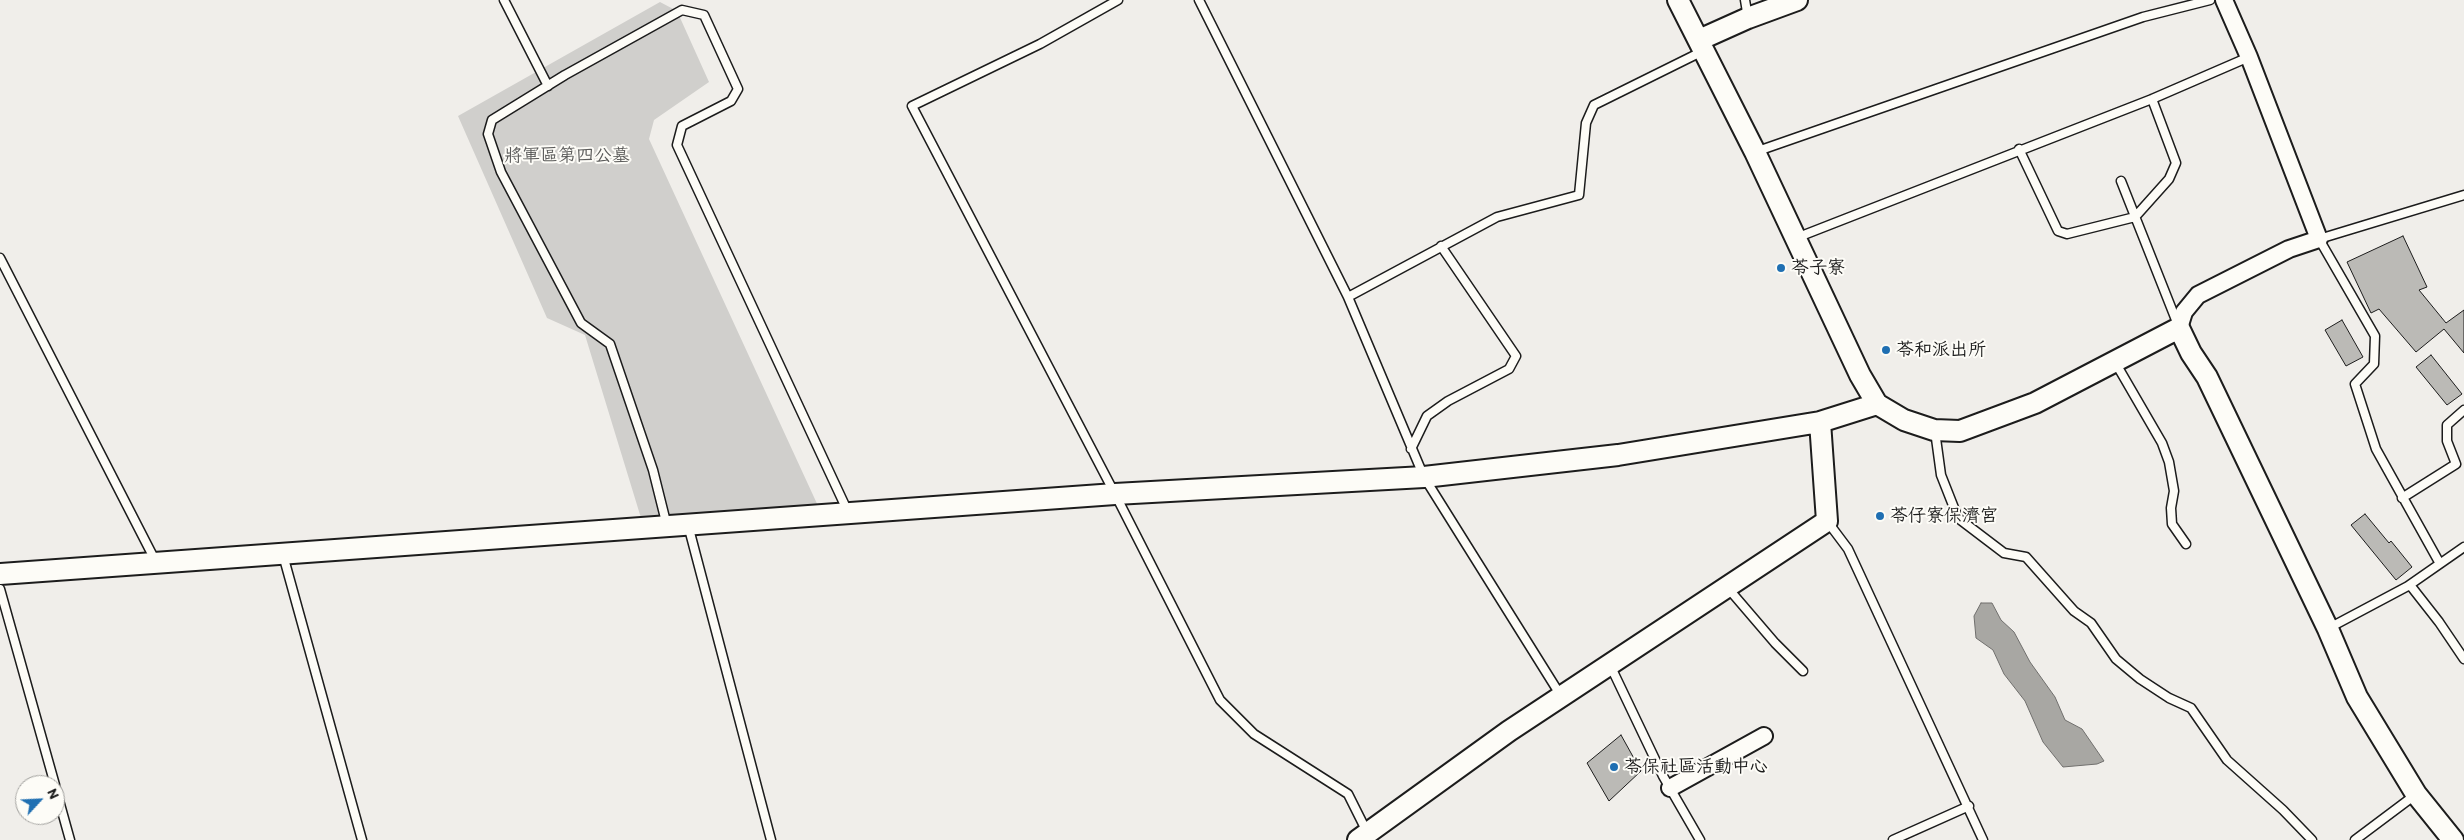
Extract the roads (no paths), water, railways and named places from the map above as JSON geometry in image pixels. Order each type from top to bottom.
[{"type":"street","points":[[1678,0],[1755,152],[1860,375],[1877,404],[1904,420],[1934,430],[1960,431],[2036,403],[2179,328]]},
{"type":"street","points":[[1701,45],[1747,9],[1797,0]]},
{"type":"street","points":[[2224,0],[2249,57],[2319,239],[2289,249],[2198,295],[2184,312],[2179,328],[2191,353],[2206,377],[2328,629],[2357,697],[2416,794],[2453,840]]},
{"type":"street","points":[[0,574],[1115,494],[1424,477],[1618,455],[1820,422],[1877,404]]},
{"type":"street","points":[[1366,838],[1462,764],[1726,586],[1827,521],[1820,422]]},
{"type":"street","points":[[1670,788],[1764,736]]},
{"type":"lane","points":[[504,0],[548,86]]},
{"type":"lane","points":[[1118,0],[1040,44],[912,106],[1115,494],[1220,700],[1254,734],[1348,794],[1366,838]]},
{"type":"lane","points":[[1199,0],[1348,297],[1424,477],[1561,696]]},
{"type":"lane","points":[[1755,152],[2143,17],[2210,0]]},
{"type":"lane","points":[[667,526],[653,470],[610,344],[581,323],[501,172],[488,134],[492,120],[682,10],[704,14],[738,89],[731,101],[682,126],[677,145],[849,513]]},
{"type":"lane","points":[[1348,297],[1496,217],[1579,195],[1586,123],[1594,105],[1701,45]]},
{"type":"lane","points":[[1795,238],[2019,149],[2152,99],[2249,57]]},
{"type":"lane","points":[[2019,149],[2058,230],[2066,234],[2135,217],[2169,179],[2176,164],[2152,99]]},
{"type":"lane","points":[[2121,181],[2179,328]]},
{"type":"lane","points":[[2439,562],[2376,448],[2355,384],[2374,364],[2375,336],[2319,239],[2464,195]]},
{"type":"lane","points":[[1411,449],[1427,416],[1448,401],[1509,369],[1516,356],[1441,246]]},
{"type":"lane","points":[[0,258],[157,564]]},
{"type":"lane","points":[[2114,361],[2162,443],[2169,462],[2174,491],[2171,508],[2172,524],[2186,544]]},
{"type":"lane","points":[[2402,498],[2456,464],[2447,441],[2447,425],[2464,410]]},
{"type":"lane","points":[[1934,430],[1941,475],[1958,518],[1973,532],[2004,553],[2026,557],[2074,611],[2091,623],[2116,659],[2140,679],[2169,698],[2191,708],[2227,760],[2283,810],[2312,840]]},
{"type":"lane","points":[[1827,521],[1848,549],[1969,806],[1983,840]]},
{"type":"lane","points":[[688,525],[771,840]]},
{"type":"lane","points":[[2328,629],[2408,586],[2439,562],[2464,547]]},
{"type":"lane","points":[[282,554],[362,840]]},
{"type":"lane","points":[[2408,586],[2410,585],[2440,622],[2464,659]]},
{"type":"lane","points":[[1726,586],[1775,643],[1804,670]]},
{"type":"lane","points":[[0,590],[52,775]]},
{"type":"lane","points":[[1610,665],[1670,788],[1700,840]]},
{"type":"lane","points":[[2355,840],[2416,794]]},
{"type":"lane","points":[[1893,840],[1969,806]]},
{"type":"lane","points":[[65,822],[70,840]]},
{"type":"place","name":"苓子寮","points":[[1781,268]]},
{"type":"place","name":"苓和派出所","points":[[1886,350]]},
{"type":"place","name":"苓仔寮保濟宮","points":[[1880,516]]},
{"type":"place","name":"苓保社區活動中心","points":[[1614,767]]},
{"type":"park label","name":"將軍區第四公墓","points":[[567,156]]}]
